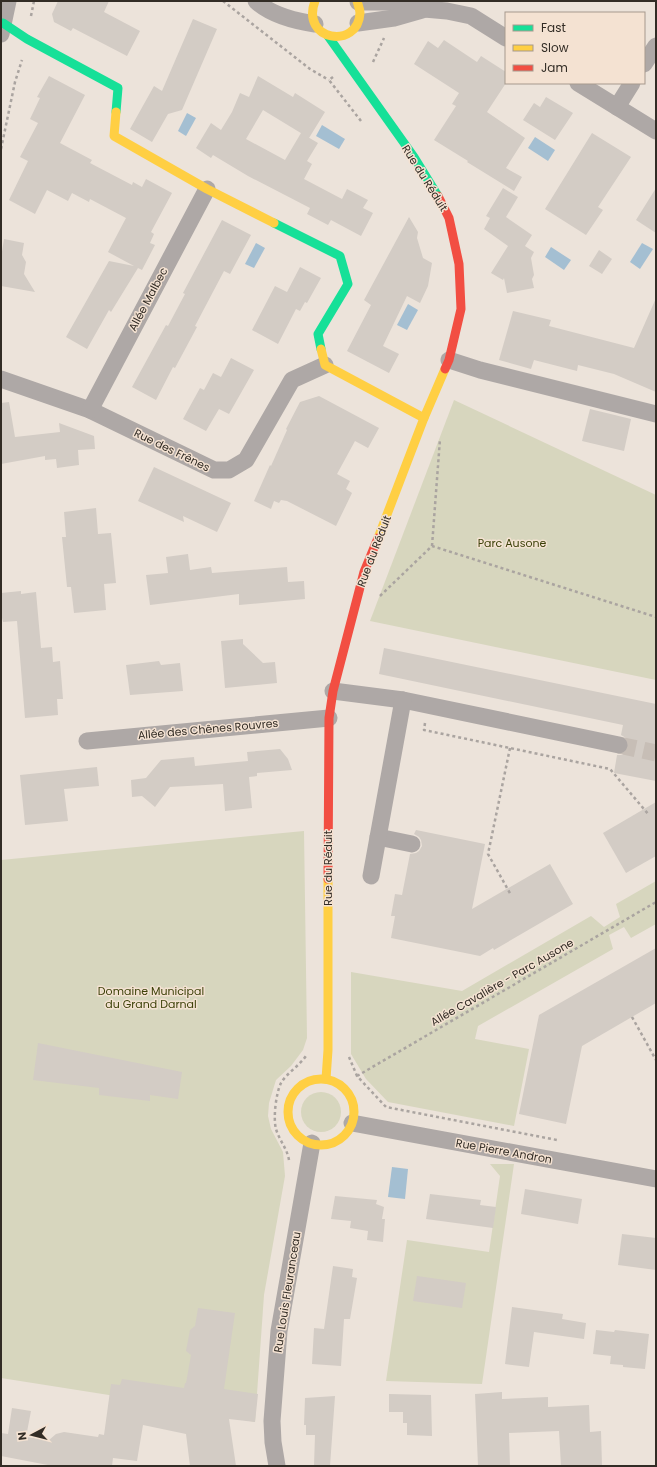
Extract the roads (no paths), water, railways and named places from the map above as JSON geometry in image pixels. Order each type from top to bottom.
[{"type":"street","points":[[8,1],[2,28],[27,39],[118,88],[114,136],[207,189],[340,256],[348,284],[318,334],[325,365],[424,418]]},
{"type":"street","points":[[256,1],[260,5],[287,18],[315,24]]},
{"type":"street","points":[[315,1],[312,10],[312,17],[315,24]]},
{"type":"street","points":[[356,43],[355,26],[360,16],[358,1],[393,2],[424,9],[447,11],[471,16],[505,37]]},
{"type":"street","points":[[328,36],[341,36],[355,26],[394,18],[424,9]]},
{"type":"street","name":"Rue du Réduit","points":[[315,24],[322,33],[328,36],[414,157],[436,191],[449,218],[459,264],[461,309],[449,360],[424,418],[364,572],[333,691],[329,718],[328,745],[328,1050],[326,1079]]},
{"type":"street","points":[[645,62],[656,46]]},
{"type":"street","name":"Rue du Réduit","points":[[359,63],[375,103]]},
{"type":"street","points":[[580,84],[656,131]]},
{"type":"street","points":[[616,107],[631,84]]},
{"type":"street","name":"Allée Malbec","points":[[90,410],[207,189]]},
{"type":"street","points":[[449,360],[488,372],[656,414]]},
{"type":"street","name":"Rue des Frênes","points":[[1,379],[90,410],[214,470],[229,470],[246,460],[292,380],[325,365]]},
{"type":"street","points":[[333,691],[402,706],[619,745]]},
{"type":"street","points":[[371,876],[402,706]]},
{"type":"street","name":"Allée des Chênes Rouvres","points":[[87,741],[329,718]]},
{"type":"street","points":[[378,837],[412,844]]},
{"type":"street","points":[[317,1079],[326,1079],[336,1082],[344,1087],[350,1095],[354,1109],[352,1123],[348,1132],[340,1139],[321,1145],[312,1143],[303,1139],[295,1132],[290,1123],[290,1103],[294,1094],[304,1084],[317,1079]]},
{"type":"street","name":"Rue Pierre Andron","points":[[352,1123],[656,1179]]},
{"type":"street","name":"Rue Louis Fleuranceau","points":[[277,1466],[273,1442],[272,1421],[279,1331],[304,1180],[312,1143]]},
{"type":"water","points":[[187,113],[196,118],[186,136],[178,131]]},
{"type":"water","points":[[322,125],[345,139],[339,149],[316,136]]},
{"type":"water","points":[[535,137],[555,150],[548,161],[528,148]]},
{"type":"water","points":[[256,243],[265,248],[254,268],[245,264]]},
{"type":"water","points":[[642,243],[653,249],[640,269],[630,262]]},
{"type":"water","points":[[551,247],[571,260],[564,270],[545,257]]},
{"type":"water","points":[[408,304],[418,310],[407,330],[397,325]]},
{"type":"water","points":[[392,1167],[408,1169],[405,1199],[388,1197]]},
{"type":"tunnel","points":[[619,745],[656,753]]},
{"type":"park label","name":"Parc Ausone","points":[[512,543]]},
{"type":"park label","name":"Domaine Municipal du Grand Darnal","points":[[151,997]]}]
